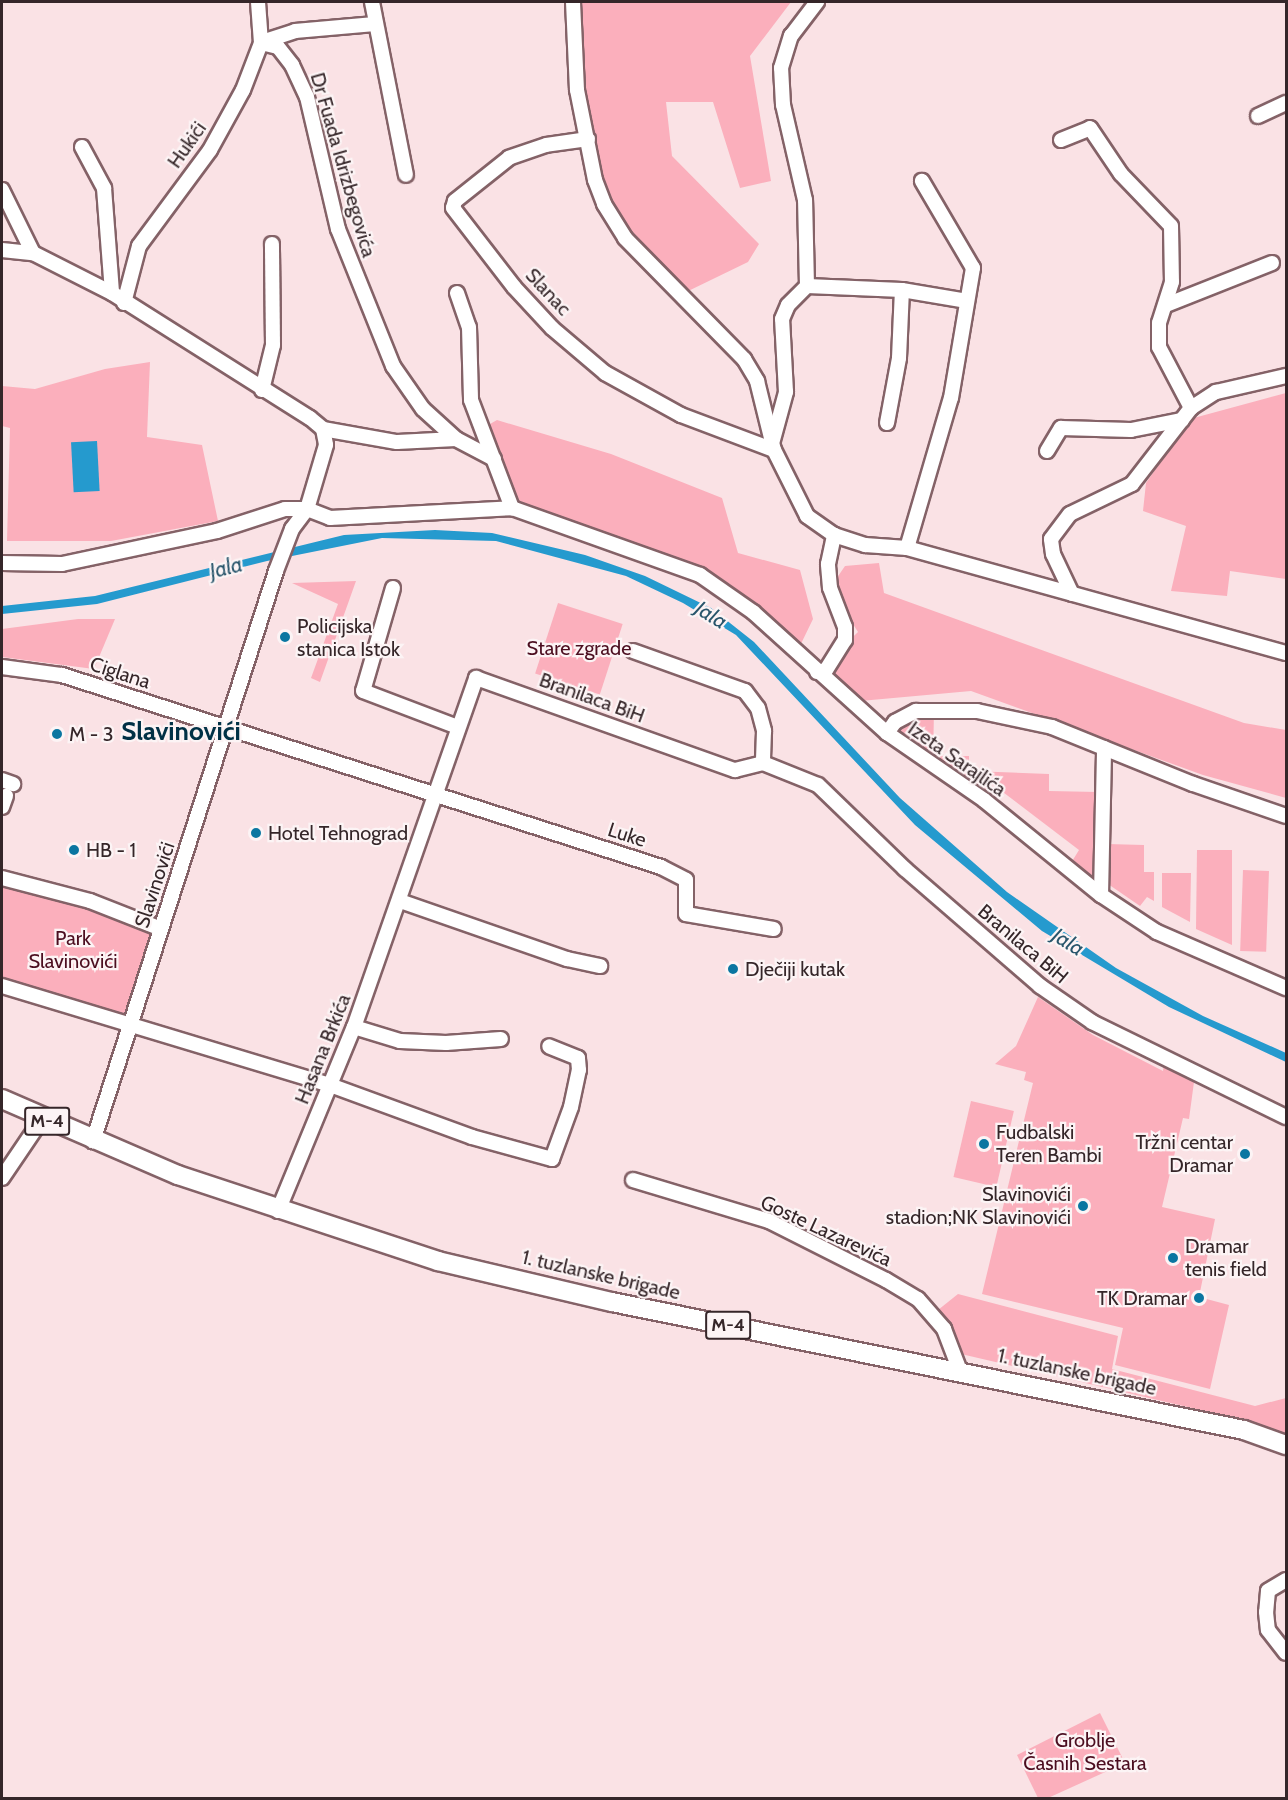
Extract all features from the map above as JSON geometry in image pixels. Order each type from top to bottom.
[{"type":"main road","name":"M-4","points":[[2,1099],[93,1141]]},
{"type":"main road","name":"1. tuzlanske brigade","points":[[93,1141],[278,1211],[438,1261],[589,1297],[1244,1430],[1287,1445]]},
{"type":"street","name":"Hukići","points":[[124,303],[139,246],[210,150],[243,90],[261,43],[258,2]]},
{"type":"street","points":[[372,2],[406,175]]},
{"type":"street","points":[[573,2],[577,90],[595,180],[613,221],[625,238],[744,359],[758,381],[774,445],[796,502],[807,516],[834,535],[865,545],[907,548],[1287,653]]},
{"type":"street","points":[[807,286],[805,200],[783,105],[781,68],[791,36],[817,2]]},
{"type":"street","points":[[261,43],[296,32],[375,24]]},
{"type":"street","name":"Dr Fuada Idrizbegovića","points":[[261,43],[278,47],[292,65],[307,97],[338,229],[393,366],[423,409],[456,439],[494,459]]},
{"type":"street","points":[[1258,116],[1287,103]]},
{"type":"street","points":[[1061,140],[1090,128],[1121,174],[1170,226],[1172,282],[1160,323],[1159,346],[1187,414]]},
{"type":"street","name":"Slanac","points":[[588,139],[546,145],[509,158],[455,201],[453,208],[514,287],[552,328],[605,373],[681,416],[774,445]]},
{"type":"street","points":[[82,147],[104,188],[112,293]]},
{"type":"street","points":[[907,548],[951,398],[973,268],[971,259],[922,181]]},
{"type":"street","points":[[2,190],[33,253]]},
{"type":"street","points":[[262,390],[273,345],[272,244]]},
{"type":"street","points":[[2,250],[33,253],[112,293],[124,303],[323,429],[397,442],[456,439]]},
{"type":"street","points":[[1166,305],[1272,263]]},
{"type":"street","points":[[774,445],[786,392],[782,319],[788,304],[807,286],[902,290],[967,301]]},
{"type":"street","points":[[887,423],[899,358],[902,290]]},
{"type":"street","points":[[457,293],[469,327],[471,400],[512,508]]},
{"type":"street","points":[[1072,594],[1053,554],[1051,538],[1070,514],[1132,484],[1187,414],[1215,392],[1287,375]]},
{"type":"street","points":[[1047,451],[1061,428],[1131,430],[1187,414]]},
{"type":"street","name":"Slavinovići","points":[[93,1141],[128,1025],[162,929],[276,571],[292,529],[307,509],[323,465],[326,445],[323,429]]},
{"type":"street","points":[[2,563],[62,564],[217,531],[285,509],[307,509],[330,518],[512,508],[700,575],[753,612],[887,733]]},
{"type":"street","points":[[818,672],[826,670],[845,640],[845,627],[830,588],[828,564],[834,535]]},
{"type":"street","points":[[393,588],[363,691],[458,727]]},
{"type":"street","points":[[633,651],[745,691],[758,708],[764,731],[763,763]]},
{"type":"street","name":"Ciglana","points":[[2,666],[62,675],[225,727]]},
{"type":"street","name":"Hasana Brkića","points":[[278,1211],[354,1027],[438,794],[458,727],[476,678]]},
{"type":"street","name":"Branilaca BiH","points":[[476,678],[735,770],[763,763],[818,785],[905,869],[1040,986],[1092,1022],[1287,1118]]},
{"type":"street","name":"Izeta Sarajlića","points":[[1287,816],[1193,784],[1052,727],[950,708],[906,714],[887,733],[984,800],[1101,895],[1157,932],[1287,988]]},
{"type":"street","points":[[225,727],[438,794]]},
{"type":"street","points":[[1101,895],[1104,748]]},
{"type":"street","name":"Luke","points":[[438,794],[661,867],[686,880],[686,914],[774,929]]},
{"type":"street","points":[[2,878],[90,901],[162,929]]},
{"type":"street","points":[[400,901],[567,959],[600,966]]},
{"type":"street","points":[[2,986],[330,1085],[472,1137],[552,1159],[571,1107],[579,1070],[578,1058],[549,1046]]},
{"type":"street","points":[[354,1027],[400,1041],[446,1044],[501,1039]]},
{"type":"street","points":[[2,1178],[42,1119]]},
{"type":"street","name":"Goste Lazarevića","points":[[633,1180],[769,1221],[886,1280],[918,1299],[944,1329],[960,1371]]},
{"type":"street","points":[[1287,1580],[1268,1591],[1266,1612],[1268,1629],[1287,1653]]},
{"type":"green space","points":[[573,2],[791,2],[750,56],[771,181],[740,188],[713,102],[666,102],[672,156],[759,244],[748,262],[680,295],[613,221],[588,139]]},
{"type":"green space","points":[[150,362],[147,437],[202,445],[218,521],[111,541],[7,541],[10,428],[2,426],[2,386],[35,389],[105,369]]},
{"type":"green space","points":[[1286,393],[1286,579],[1230,571],[1227,596],[1171,591],[1186,526],[1143,511],[1146,483],[1190,419]]},
{"type":"green space","points":[[497,420],[611,454],[722,498],[738,553],[800,570],[813,619],[797,652],[691,568],[508,497],[483,428]]},
{"type":"green space","points":[[879,563],[884,593],[1244,723],[1286,730],[1286,798],[1203,775],[971,691],[849,702],[817,672],[858,632],[830,588],[845,566]]},
{"type":"green space","points":[[356,581],[320,682],[311,678],[338,604],[292,583]]},
{"type":"green space","name":"Stare zgrade","points":[[558,603],[623,624],[600,694],[535,673]]},
{"type":"green space","points":[[78,619],[115,619],[94,669],[2,657],[2,629]]},
{"type":"green space","points":[[934,710],[933,760],[899,739],[892,726]]},
{"type":"green space","points":[[939,756],[969,756],[969,782],[939,762]]},
{"type":"green space","points":[[971,771],[1049,774],[1049,791],[1098,792],[1096,876],[1090,877],[1071,863],[1079,850],[991,783],[984,795],[970,785]]},
{"type":"green space","points":[[1107,844],[1144,845],[1144,872],[1154,872],[1154,901],[1147,897],[1140,906],[1108,884]]},
{"type":"green space","points":[[1197,850],[1232,850],[1232,945],[1196,929]]},
{"type":"green space","points":[[1243,870],[1269,871],[1266,952],[1240,951]]},
{"type":"green space","points":[[1162,873],[1191,873],[1190,922],[1162,907]]},
{"type":"green space","name":"Park Slavinovići","points":[[2,878],[161,929],[128,1025],[2,986]]},
{"type":"green space","points":[[1038,997],[1093,1035],[1163,1071],[1164,1063],[1194,1082],[1189,1119],[1183,1118],[1162,1207],[1215,1219],[1199,1297],[1229,1305],[1210,1389],[1115,1365],[1123,1328],[982,1294],[1033,1083],[1024,1080],[1026,1072],[995,1064],[1016,1046]]},
{"type":"green space","name":"Fudbalski Teren Bambi","points":[[971,1101],[1014,1111],[996,1187],[953,1177]]},
{"type":"green space","points":[[958,1294],[1118,1336],[1112,1369],[1255,1406],[1286,1398],[1286,1435],[1196,1409],[961,1354],[947,1340],[933,1314]]},
{"type":"green space","name":"Groblje Časnih Sestara","points":[[1100,1713],[1125,1763],[1048,1798],[1038,1798],[1017,1755]]},
{"type":"water","points":[[97,441],[100,491],[74,492],[71,442]]},
{"type":"water","name":"Jala","points":[[435,530],[492,533],[585,555],[645,576],[711,608],[754,642],[900,798],[1007,892],[1116,968],[1203,1016],[1286,1053],[1286,1062],[1169,1007],[1042,931],[915,825],[736,635],[683,603],[626,576],[496,541],[382,538],[267,561],[97,604],[2,614],[2,606],[95,596],[344,535]]},
{"type":"place","name":"Policijska stanica Istok","points":[[285,637]]},
{"type":"place","name":"M - 3","points":[[57,734]]},
{"type":"place","name":"Hotel Tehnograd","points":[[256,833]]},
{"type":"place","name":"HB - 1","points":[[74,850]]},
{"type":"place","name":"Dječiji kutak","points":[[733,969]]},
{"type":"place","name":"Fudbalski Teren Bambi","points":[[984,1144]]},
{"type":"place","name":"Tržni centar Dramar","points":[[1245,1154]]},
{"type":"place","name":"Slavinovići stadion;NK Slavinovići","points":[[1083,1206]]},
{"type":"place","name":"Dramar tenis field","points":[[1173,1258]]},
{"type":"place","name":"TK Dramar","points":[[1199,1298]]},
{"type":"district","name":"Slavinovići","points":[[181,732]]}]
